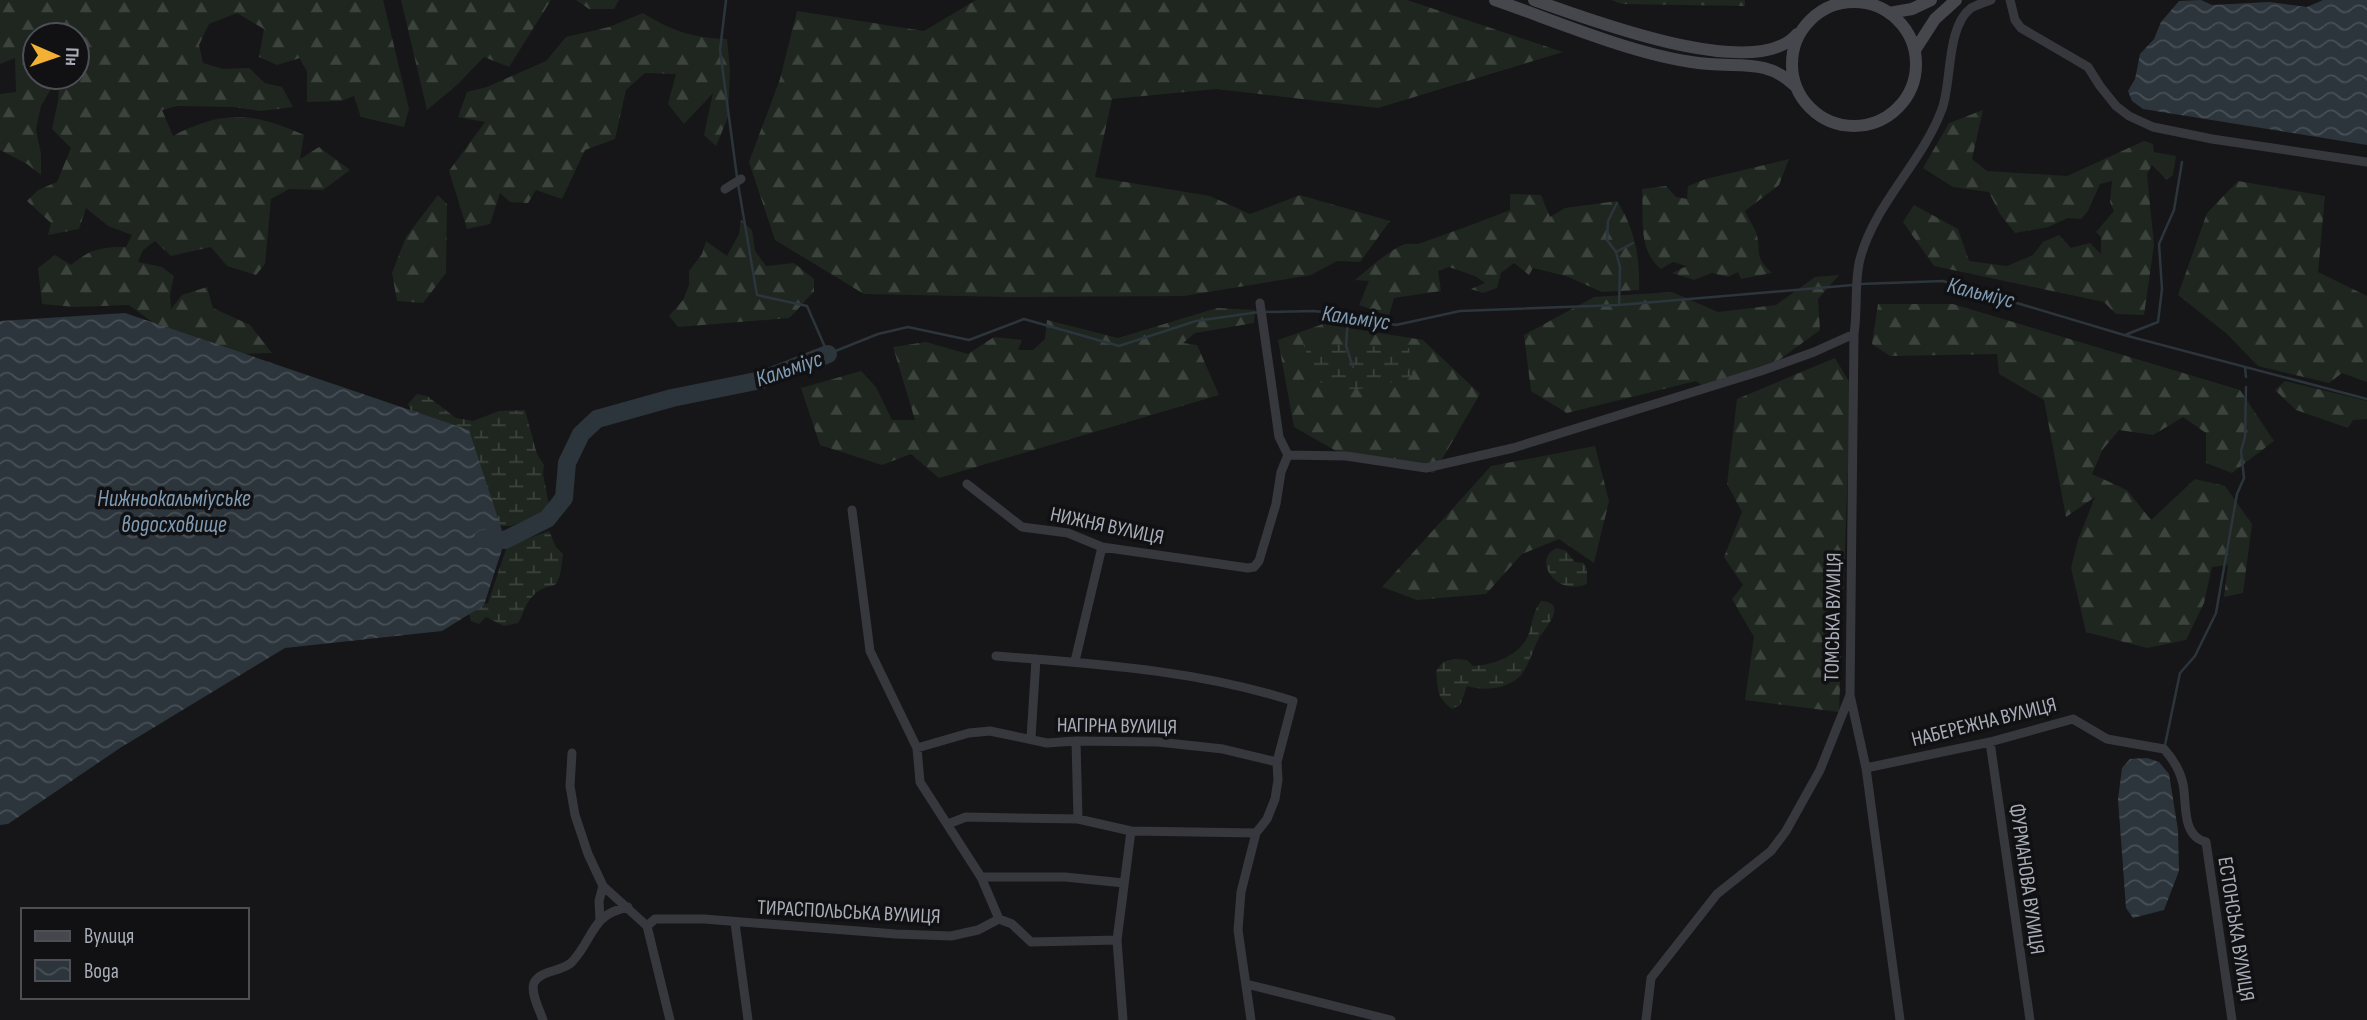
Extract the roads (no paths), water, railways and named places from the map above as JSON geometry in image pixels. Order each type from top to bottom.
[{"type":"main road","points":[[1495,0],[1680,60],[1768,67],[1795,85],[1808,107],[1829,122],[1846,127],[1871,124],[1894,113],[1906,100],[1913,84],[1915,50],[1905,29],[1889,13],[1874,5],[1839,3],[1823,10],[1793,39],[1780,47],[1742,52],[1682,46],[1616,28],[1534,0]]},
{"type":"main road","points":[[1889,13],[1912,9],[1931,0]]},
{"type":"main road","points":[[1915,50],[1934,19],[1956,0]]},
{"type":"main road","points":[[1795,85],[1791,62],[1793,51],[1809,21]]},
{"type":"street","name":"ТОМСЬКА ВУЛИЦЯ","points":[[1900,1020],[1866,768],[1850,695],[1854,334],[1858,270],[1876,220],[1940,114],[1962,18],[1971,9],[1991,0]]},
{"type":"street","points":[[2010,0],[2015,20],[2021,28],[2088,66],[2116,106],[2129,116],[2153,127],[2212,139],[2367,162]]},
{"type":"street","points":[[725,189],[741,179]]},
{"type":"street","points":[[1260,303],[1279,437],[1288,455],[1346,456],[1426,468],[1540,440],[1762,371],[1854,334]]},
{"type":"street","name":"НИЖНЯ ВУЛИЦЯ","points":[[967,484],[1022,527],[1068,533],[1102,547],[1248,568],[1254,567],[1259,561],[1276,504],[1280,472],[1288,455]]},
{"type":"street","points":[[852,510],[870,651],[917,748],[920,782],[981,877],[999,919],[1012,924],[1031,942],[1117,940]]},
{"type":"street","points":[[1075,661],[1102,547]]},
{"type":"street","points":[[996,656],[1075,661],[1151,670],[1264,692],[1293,701],[1277,762],[1275,799],[1267,819],[1256,834],[1241,892],[1238,930],[1251,1020]]},
{"type":"street","points":[[1031,738],[1036,659]]},
{"type":"street","points":[[1646,1020],[1651,978],[1717,894],[1771,851],[1786,831],[1820,771],[1850,695]]},
{"type":"street","name":"НАБЕРЕЖНА ВУЛИЦЯ","points":[[1866,768],[1990,742],[2073,719],[2107,739],[2164,749],[2175,761],[2182,782],[2191,832],[2198,840],[2206,842]]},
{"type":"street","name":"НАГІРНА ВУЛИЦЯ","points":[[917,748],[949,738],[990,731],[1048,743],[1158,742],[1223,749],[1277,762]]},
{"type":"street","points":[[1076,741],[1079,819]]},
{"type":"street","name":"ФУРМАНОВА ВУЛИЦЯ","points":[[1990,742],[2030,1020]]},
{"type":"street","points":[[572,753],[570,786],[575,815],[603,886],[647,926],[670,1020]]},
{"type":"street","points":[[948,824],[966,817],[1079,819],[1131,831],[1256,834]]},
{"type":"street","points":[[1123,1020],[1117,940],[1131,831]]},
{"type":"street","name":"ЕСТОНСЬКА ВУЛИЦЯ","points":[[2206,842],[2232,1020]]},
{"type":"street","points":[[981,877],[1065,877],[1124,883]]},
{"type":"street","points":[[600,920],[598,911],[603,886]]},
{"type":"street","points":[[543,1020],[533,988],[535,981],[570,965],[608,912],[628,907]]},
{"type":"street","name":"ТИРАСПОЛЬСЬКА ВУЛИЦЯ","points":[[647,926],[655,919],[676,918],[951,936],[978,930],[999,919]]},
{"type":"street","points":[[735,923],[748,1020]]},
{"type":"street","points":[[1245,984],[1391,1020]]},
{"type":"water","points":[[2201,0],[2212,5],[2269,2],[2307,7],[2323,0],[2367,0],[2367,145],[2143,109],[2132,101],[2128,91],[2135,79],[2140,54],[2154,39],[2161,22],[2179,1]]},
{"type":"water","name":"Нижньокальміуське водосховище","points":[[125,313],[469,430],[505,540],[484,605],[442,631],[285,648],[120,748],[8,824],[0,825],[0,321]]},
{"type":"water","points":[[2147,758],[2159,762],[2169,774],[2178,830],[2179,871],[2164,910],[2133,918],[2126,908],[2118,799],[2122,768],[2130,759]]},
{"type":"waterway","points":[[726,0],[720,50],[737,177]]},
{"type":"waterway","points":[[2125,335],[2158,322],[2162,289],[2159,244],[2174,210],[2182,162]]},
{"type":"waterway","name":"Кальміус","points":[[738,184],[757,295],[807,306],[828,354],[878,334],[908,327],[969,340],[1024,319],[1119,346],[1196,321],[1259,312]]},
{"type":"waterway","points":[[1617,203],[1608,221],[1607,240],[1616,252],[1620,267],[1619,305]]},
{"type":"waterway","points":[[1616,252],[1633,243]]},
{"type":"waterway","name":"Кальміус","points":[[1860,284],[1943,281],[2124,335],[2367,399]]},
{"type":"waterway","name":"Кальміус","points":[[1265,312],[1314,311],[1396,325],[1460,311],[1619,305],[1853,285]]},
{"type":"waterway","points":[[1348,316],[1346,346],[1353,367]]},
{"type":"waterway","name":"Кальміус","points":[[483,539],[505,540],[547,519],[564,498],[567,463],[581,434],[597,419],[672,398],[761,380],[828,354]]},
{"type":"waterway","points":[[2245,367],[2246,377]]},
{"type":"waterway","points":[[2165,745],[2180,673],[2195,656],[2216,613],[2237,494],[2244,478],[2241,451],[2245,437],[2246,387]]}]
